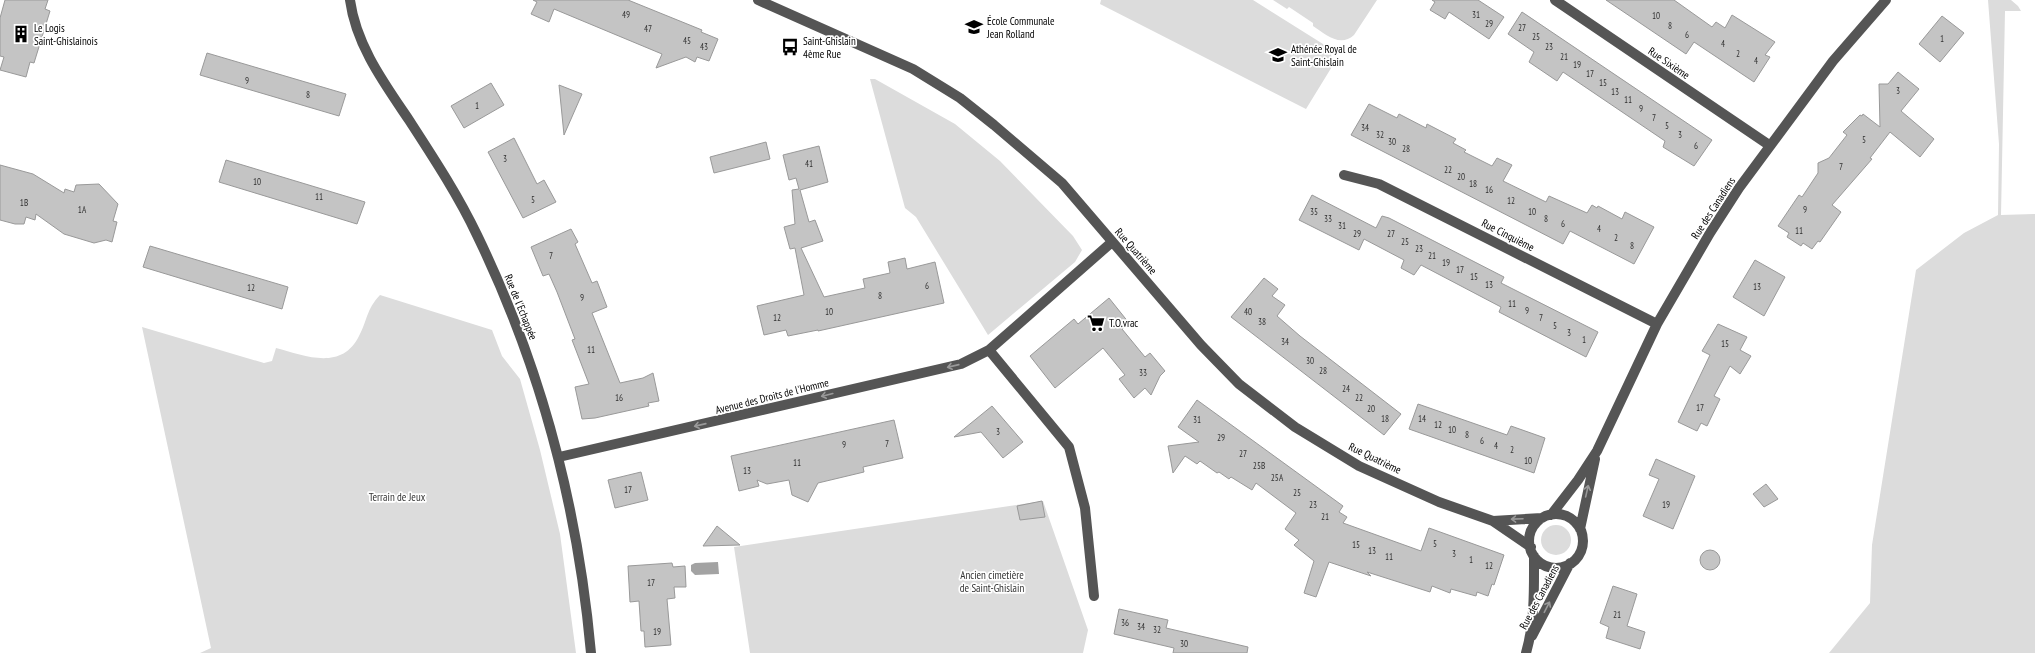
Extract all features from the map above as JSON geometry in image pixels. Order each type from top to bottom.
[{"type":"street","name":"Rue de l'Echappée","points":[[350,0],[360,38],[374,67],[430,152],[477,234],[515,323],[537,381],[559,457],[578,544],[591,653]]},
{"type":"street","name":"Rue Quatrième","points":[[758,0],[913,69],[960,98],[1062,183],[1201,345],[1240,384],[1295,427],[1359,466],[1439,502],[1493,520],[1532,551]]},
{"type":"street","name":"Rue Sixième","points":[[1555,0],[1769,146]]},
{"type":"street","name":"Rue des Canadiens","points":[[1526,653],[1529,641],[1534,593],[1532,531],[1547,517],[1578,480],[1597,452],[1657,324],[1710,233],[1769,146],[1833,61],[1886,0]]},
{"type":"street","name":"Rue Cinquième","points":[[1344,175],[1379,184],[1657,324]]},
{"type":"street","name":"Avenue des Droits de l'Homme","points":[[559,457],[961,364],[989,350],[1112,242]]},
{"type":"street","points":[[989,350],[1069,447],[1085,508],[1094,596]]},
{"type":"street","name":"Rue des Canadiens","points":[[1532,551],[1542,563],[1552,567],[1563,567],[1578,556],[1582,547],[1583,539],[1580,529],[1597,452]]},
{"type":"street","name":"Rue Quatrième","points":[[1493,520],[1547,517]]},
{"type":"street","points":[[1547,517],[1568,517],[1575,522],[1580,529]]},
{"type":"street","name":"Rue des Canadiens","points":[[1529,641],[1570,563]]},
{"type":"green space","name":"Athénée Royal de Saint-Ghislain","points":[[1101,0],[1253,0],[1323,44],[1331,54],[1333,65],[1306,109],[1100,4]]},
{"type":"green space","points":[[1273,0],[1377,0],[1354,35],[1349,39],[1338,40],[1328,36],[1313,26],[1313,23],[1289,7],[1287,9]]},
{"type":"green space","points":[[1988,0],[2011,0],[2021,11],[2005,11],[2001,215],[2035,214],[2035,653],[1829,653],[1870,603],[1872,545],[1916,270],[1964,233],[1998,215],[1999,144]]},
{"type":"green space","points":[[870,79],[875,79],[955,124],[1000,161],[1073,236],[1082,250],[1075,262],[988,335],[916,217],[905,208]]},
{"type":"green space","name":"Terrain de Jeux","points":[[380,295],[492,330],[502,356],[520,379],[540,450],[560,534],[576,653],[200,653],[211,648],[142,327],[264,363],[272,361],[276,348],[311,357],[333,357],[343,354],[352,347],[362,330],[372,305]]},
{"type":"green space","name":"Ancien cimetière de Saint-Ghislain","points":[[1043,501],[1088,630],[1083,653],[750,653],[734,547]]},
{"type":"green space","points":[[1556,525],[1562,526],[1570,534],[1570,546],[1562,554],[1556,555],[1550,554],[1542,546],[1541,540],[1542,534],[1550,526]]},
{"type":"shaded area","points":[[718,562],[719,574],[695,575],[691,571],[691,565],[695,563]]},
{"type":"building","name":"Le Logis Saint-Ghislainois","points":[[5,0],[48,0],[45,9],[50,11],[34,63],[30,62],[26,77],[0,70],[4,57],[0,56],[0,18]]},
{"type":"building","points":[[533,0],[628,0],[702,30],[701,32],[718,39],[709,61],[697,57],[695,62],[686,57],[656,68],[662,54],[554,9],[549,22],[531,14],[537,2]]},
{"type":"building","points":[[1432,0],[1478,0],[1504,17],[1489,39],[1449,12],[1445,19],[1430,10],[1435,2]]},
{"type":"building","points":[[1606,0],[1674,0],[1712,27],[1716,22],[1725,28],[1732,15],[1775,42],[1765,55],[1770,57],[1754,82],[1694,42],[1686,54]]},
{"type":"building","points":[[1522,12],[1712,140],[1694,166],[1663,147],[1665,141],[1563,72],[1557,81],[1529,62],[1534,52],[1508,34]]},
{"type":"building","points":[[1942,16],[1964,33],[1940,62],[1919,44]]},
{"type":"building","points":[[207,53],[346,94],[339,116],[200,75]]},
{"type":"building","points":[[1898,72],[1919,89],[1901,111],[1934,139],[1920,157],[1890,132],[1870,158],[1872,159],[1832,205],[1841,212],[1820,242],[1818,241],[1812,249],[1803,243],[1801,246],[1787,237],[1789,233],[1778,226],[1799,195],[1802,197],[1818,173],[1818,163],[1829,158],[1847,135],[1843,132],[1860,115],[1862,116],[1863,114],[1880,127],[1879,84],[1888,84]]},
{"type":"building","points":[[491,83],[504,105],[464,128],[451,106]]},
{"type":"building","points":[[559,85],[582,94],[564,135]]},
{"type":"building","points":[[1369,104],[1397,118],[1399,114],[1426,128],[1427,124],[1456,139],[1453,143],[1466,150],[1464,152],[1492,166],[1497,158],[1512,165],[1503,181],[1546,202],[1549,196],[1587,213],[1592,205],[1597,208],[1598,206],[1622,219],[1625,212],[1654,227],[1634,264],[1570,231],[1563,244],[1351,135]]},
{"type":"building","points":[[514,138],[537,184],[544,180],[556,202],[523,218],[488,152]]},
{"type":"building","points":[[766,142],[770,159],[714,173],[710,157]]},
{"type":"building","points":[[819,146],[828,182],[800,190],[809,222],[815,220],[823,241],[801,248],[824,297],[865,288],[863,279],[890,273],[888,262],[905,258],[907,269],[935,262],[944,303],[818,331],[788,336],[786,330],[764,335],[757,306],[804,295],[795,248],[790,249],[784,227],[795,224],[792,190],[799,189],[796,178],[789,180],[783,155]]},
{"type":"building","points":[[226,160],[365,202],[357,224],[219,182]]},
{"type":"building","points":[[0,165],[33,174],[64,193],[65,189],[74,192],[76,185],[99,184],[118,204],[113,221],[117,222],[112,242],[106,240],[94,243],[64,234],[36,214],[35,220],[26,217],[24,224],[15,224],[0,220]]},
{"type":"building","points":[[1312,195],[1376,228],[1382,216],[1389,218],[1504,277],[1501,283],[1598,332],[1586,357],[1499,312],[1501,307],[1421,265],[1414,275],[1401,268],[1404,260],[1364,239],[1359,250],[1299,220]]},
{"type":"building","points":[[571,229],[578,242],[575,244],[592,283],[597,281],[607,307],[592,313],[620,383],[643,378],[653,373],[659,401],[648,403],[649,406],[595,418],[582,419],[575,387],[589,384],[572,340],[575,339],[557,292],[549,274],[543,276],[531,247]]},
{"type":"building","points":[[150,246],[288,287],[282,309],[143,267]]},
{"type":"building","points":[[1755,260],[1785,277],[1764,316],[1733,297]]},
{"type":"building","points":[[1264,278],[1278,289],[1272,296],[1285,305],[1277,316],[1300,336],[1401,414],[1384,435],[1231,317]]},
{"type":"building","points":[[1109,298],[1129,323],[1122,329],[1145,357],[1150,353],[1165,371],[1160,376],[1151,395],[1145,388],[1134,398],[1119,379],[1125,375],[1103,348],[1055,388],[1030,356],[1074,319],[1078,324]]},
{"type":"building","points":[[1718,324],[1747,337],[1740,350],[1751,356],[1740,374],[1730,366],[1714,396],[1720,399],[1707,426],[1701,423],[1697,431],[1678,422],[1710,355],[1702,351]]},
{"type":"building","points":[[1197,400],[1343,506],[1339,512],[1347,517],[1343,523],[1421,551],[1429,528],[1504,555],[1494,585],[1492,584],[1488,596],[1477,592],[1476,596],[1451,589],[1450,593],[1432,586],[1430,592],[1367,572],[1371,576],[1329,562],[1316,597],[1304,593],[1314,561],[1294,545],[1299,540],[1285,529],[1296,513],[1256,483],[1252,490],[1231,477],[1229,479],[1219,472],[1217,473],[1200,461],[1197,464],[1185,456],[1173,473],[1168,446],[1199,442],[1178,427]]},
{"type":"building","points":[[1418,404],[1507,435],[1511,426],[1545,438],[1534,473],[1409,429]]},
{"type":"building","points":[[992,406],[1023,442],[1003,458],[981,432],[954,437]]},
{"type":"building","points":[[894,420],[903,458],[863,467],[864,472],[818,483],[808,502],[792,495],[789,480],[767,484],[757,480],[759,486],[739,491],[731,456]]},
{"type":"building","points":[[1656,459],[1695,476],[1673,529],[1643,516],[1659,479],[1649,475]]},
{"type":"building","points":[[641,472],[648,500],[615,508],[608,480]]},
{"type":"building","points":[[1766,484],[1778,499],[1764,507],[1753,494]]},
{"type":"building","points":[[1042,501],[1045,517],[1020,520],[1017,506]]},
{"type":"building","points":[[717,526],[740,545],[703,546]]},
{"type":"building","points":[[1710,550],[1717,553],[1720,560],[1717,567],[1710,570],[1703,567],[1700,560],[1703,553]]},
{"type":"building","points":[[672,563],[673,567],[685,566],[686,587],[674,587],[675,598],[667,599],[671,645],[645,647],[644,631],[641,631],[639,601],[630,602],[628,566]]},
{"type":"building","points":[[1613,586],[1637,594],[1627,626],[1645,632],[1640,649],[1606,638],[1609,627],[1600,623]]},
{"type":"building","points":[[1119,609],[1168,620],[1166,628],[1248,647],[1247,653],[1173,653],[1174,648],[1114,634]]},
{"type":"place","name":"École Communale Jean Rolland","points":[[974,27]]},
{"type":"place","name":"Le Logis Saint-Ghislainois","points":[[21,34]]},
{"type":"place","name":"Saint-Ghislain 4ème Rue","points":[[790,47]]},
{"type":"place","name":"Athénée Royal de Saint-Ghislain","points":[[1278,55]]},
{"type":"place","name":"T.O.vrac","points":[[1096,323]]}]
